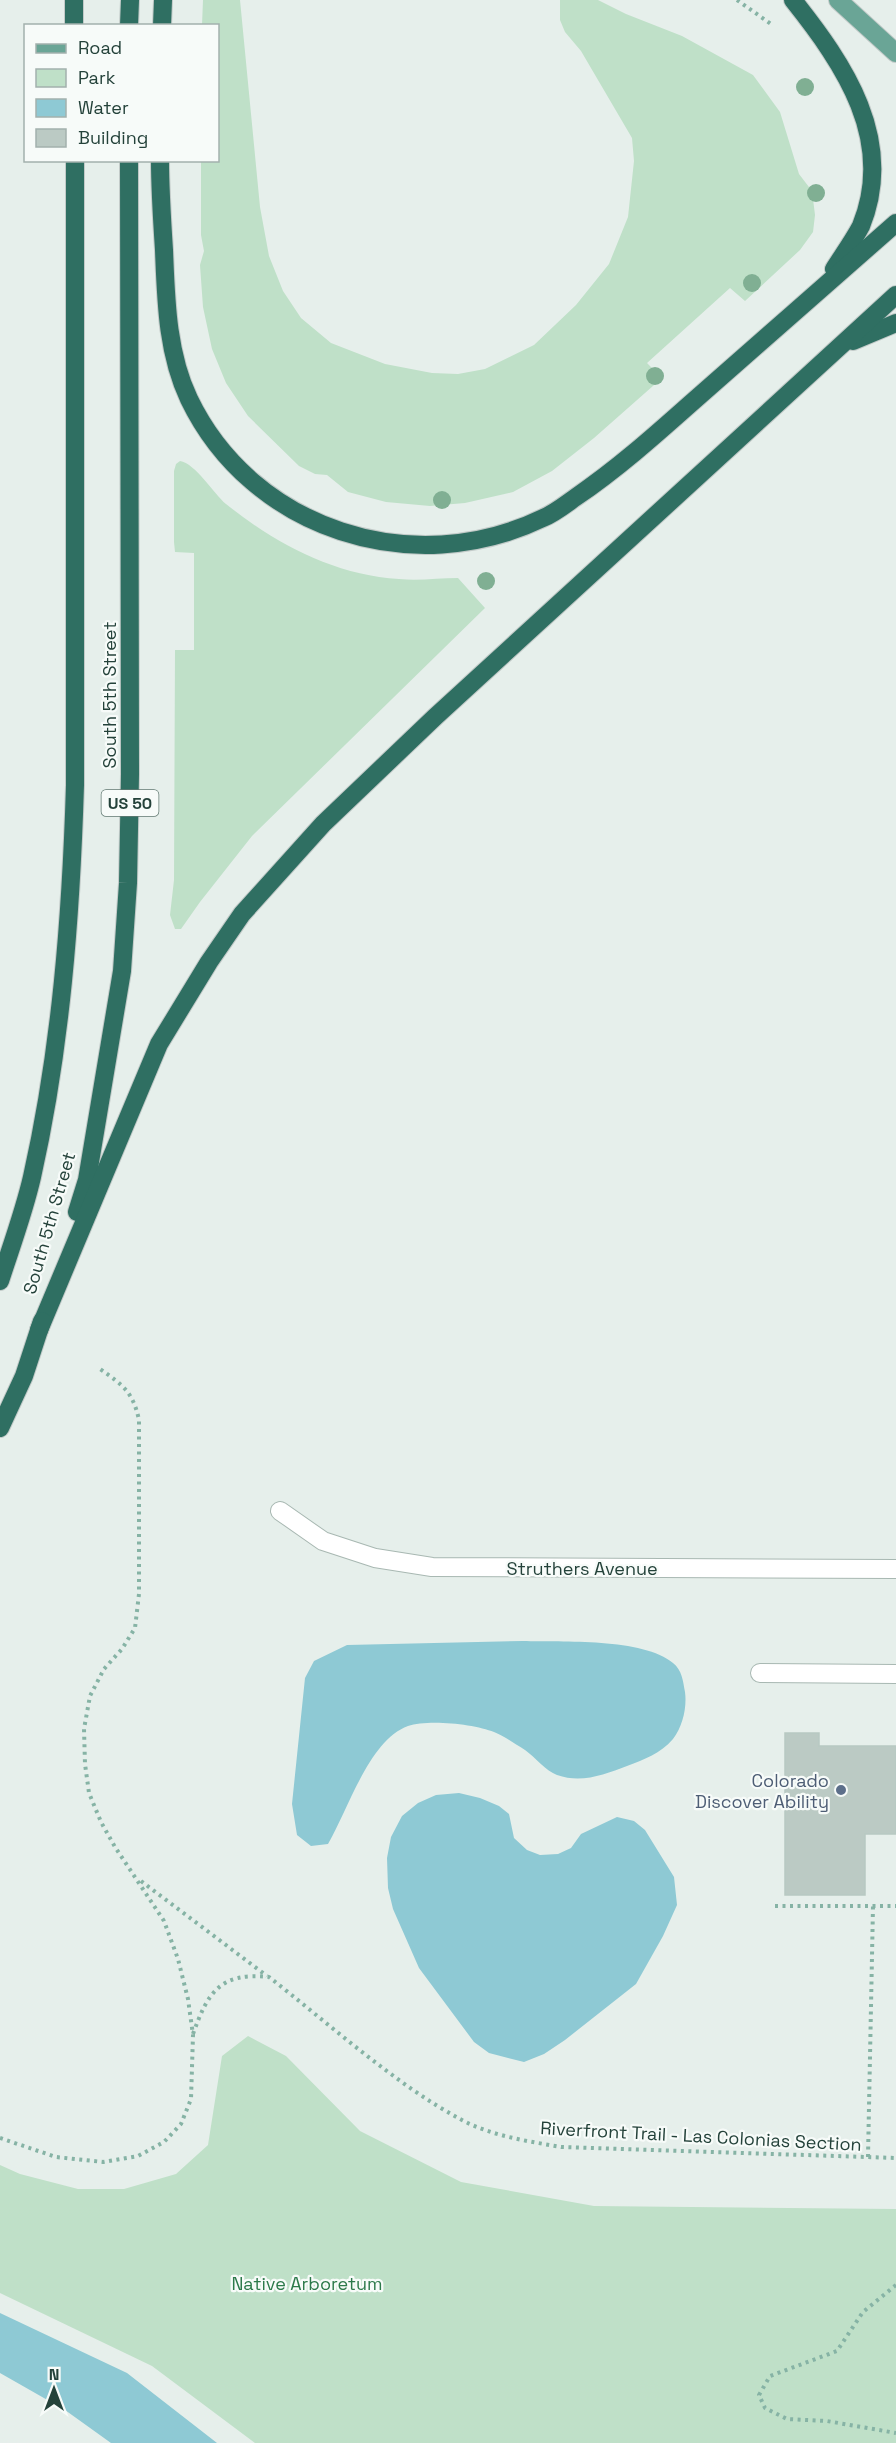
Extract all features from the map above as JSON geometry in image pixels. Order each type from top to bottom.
[{"type":"highway","points":[[74,0],[74,24]]},
{"type":"highway","points":[[129,0],[129,24]]},
{"type":"highway","points":[[162,24],[163,0]]},
{"type":"highway","points":[[794,0],[854,82],[868,112],[875,140],[877,169],[872,195],[862,225],[822,288]]},
{"type":"highway","name":"South 5th Street","points":[[0,1281],[32,1179],[51,1081],[64,978],[72,880],[75,785],[75,162]]},
{"type":"highway","name":"South 5th Street","points":[[0,1428],[24,1376],[87,1180],[122,970],[128,883],[130,774],[129,162]]},
{"type":"highway","points":[[160,162],[166,305],[174,356],[189,398],[211,437],[244,476],[286,508],[334,530],[384,542],[438,545],[475,541],[509,532],[545,518],[613,472],[896,223]]},
{"type":"highway","points":[[39,1330],[159,1044],[209,962],[242,914],[323,824],[435,717],[896,295]]},
{"type":"highway","points":[[840,347],[896,323]]},
{"type":"main road","points":[[838,0],[896,53]]},
{"type":"street","name":"Struthers Avenue","points":[[280,1511],[322,1541],[375,1558],[432,1568],[896,1569]]},
{"type":"street","points":[[760,1673],[896,1674]]},
{"type":"path","points":[[0,2138],[56,2157],[103,2162],[138,2156],[164,2142],[181,2124],[191,2099],[193,2035],[188,1999],[178,1959],[164,1921],[101,1822],[89,1793],[85,1764],[84,1729],[90,1696],[104,1669],[122,1649],[135,1628],[140,1594],[140,1420],[135,1402],[123,1385],[100,1369]]},
{"type":"path","name":"Riverfront Trail - Las Colonias Section","points":[[138,1879],[269,1977],[390,2072],[460,2120],[492,2132],[525,2141],[561,2146],[896,2158]]},
{"type":"path","points":[[775,1906],[896,1906]]},
{"type":"path","points":[[868,2157],[873,1906]]},
{"type":"path","points":[[193,2035],[203,2007],[214,1992],[231,1978],[249,1975],[269,1977]]},
{"type":"path","points":[[896,2285],[863,2312],[837,2351],[770,2376],[759,2395],[765,2408],[787,2419],[827,2421],[896,2433]]},
{"type":"green space","points":[[203,0],[240,0],[260,207],[269,256],[283,291],[301,318],[331,343],[385,364],[432,373],[458,374],[485,369],[534,345],[576,305],[609,264],[628,217],[634,161],[632,138],[581,51],[565,32],[560,20],[560,0],[598,0],[626,14],[682,36],[753,75],[780,112],[799,174],[812,191],[815,215],[813,232],[800,250],[745,301],[730,288],[647,363],[662,378],[594,438],[552,471],[513,492],[465,503],[430,506],[386,502],[348,492],[327,475],[315,474],[299,466],[248,416],[226,383],[212,349],[203,307],[200,265],[204,251],[201,235],[201,162],[219,162],[219,24],[202,24]]},
{"type":"green space","points":[[180,461],[192,467],[226,504],[245,519],[307,555],[329,564],[375,576],[414,580],[458,578],[485,608],[252,836],[181,929],[175,929],[170,915],[174,880],[175,650],[194,650],[194,553],[175,552],[174,542],[174,471],[176,464]]},
{"type":"green space","name":"Native Arboretum","points":[[248,2036],[286,2056],[360,2131],[461,2182],[594,2206],[896,2209],[896,2443],[255,2443],[152,2366],[0,2293],[0,2165],[20,2174],[78,2189],[124,2189],[176,2174],[208,2145],[222,2056]]},
{"type":"water","points":[[523,1641],[623,1645],[660,1655],[673,1663],[680,1672],[684,1684],[685,1710],[682,1722],[673,1739],[663,1749],[627,1766],[602,1775],[575,1779],[553,1773],[525,1750],[486,1729],[439,1723],[408,1726],[394,1734],[371,1761],[328,1844],[311,1846],[297,1835],[292,1804],[305,1678],[314,1661],[347,1645]]},
{"type":"water","points":[[459,1793],[499,1806],[509,1814],[514,1838],[527,1850],[540,1855],[558,1854],[571,1848],[581,1834],[617,1817],[634,1821],[645,1830],[674,1877],[677,1905],[663,1936],[636,1984],[565,2040],[544,2054],[524,2062],[489,2053],[474,2042],[419,1968],[393,1909],[388,1888],[387,1858],[391,1837],[402,1816],[418,1803],[436,1795]]},
{"type":"water","points":[[0,2313],[127,2373],[217,2443],[111,2443],[65,2410],[0,2373]]},
{"type":"building","name":"Colorado Discover Ability","points":[[785,1733],[819,1733],[819,1746],[896,1746],[896,1834],[865,1834],[865,1895],[785,1895]]},
{"type":"place","name":"Colorado Discover Ability","points":[[841,1790]]}]
